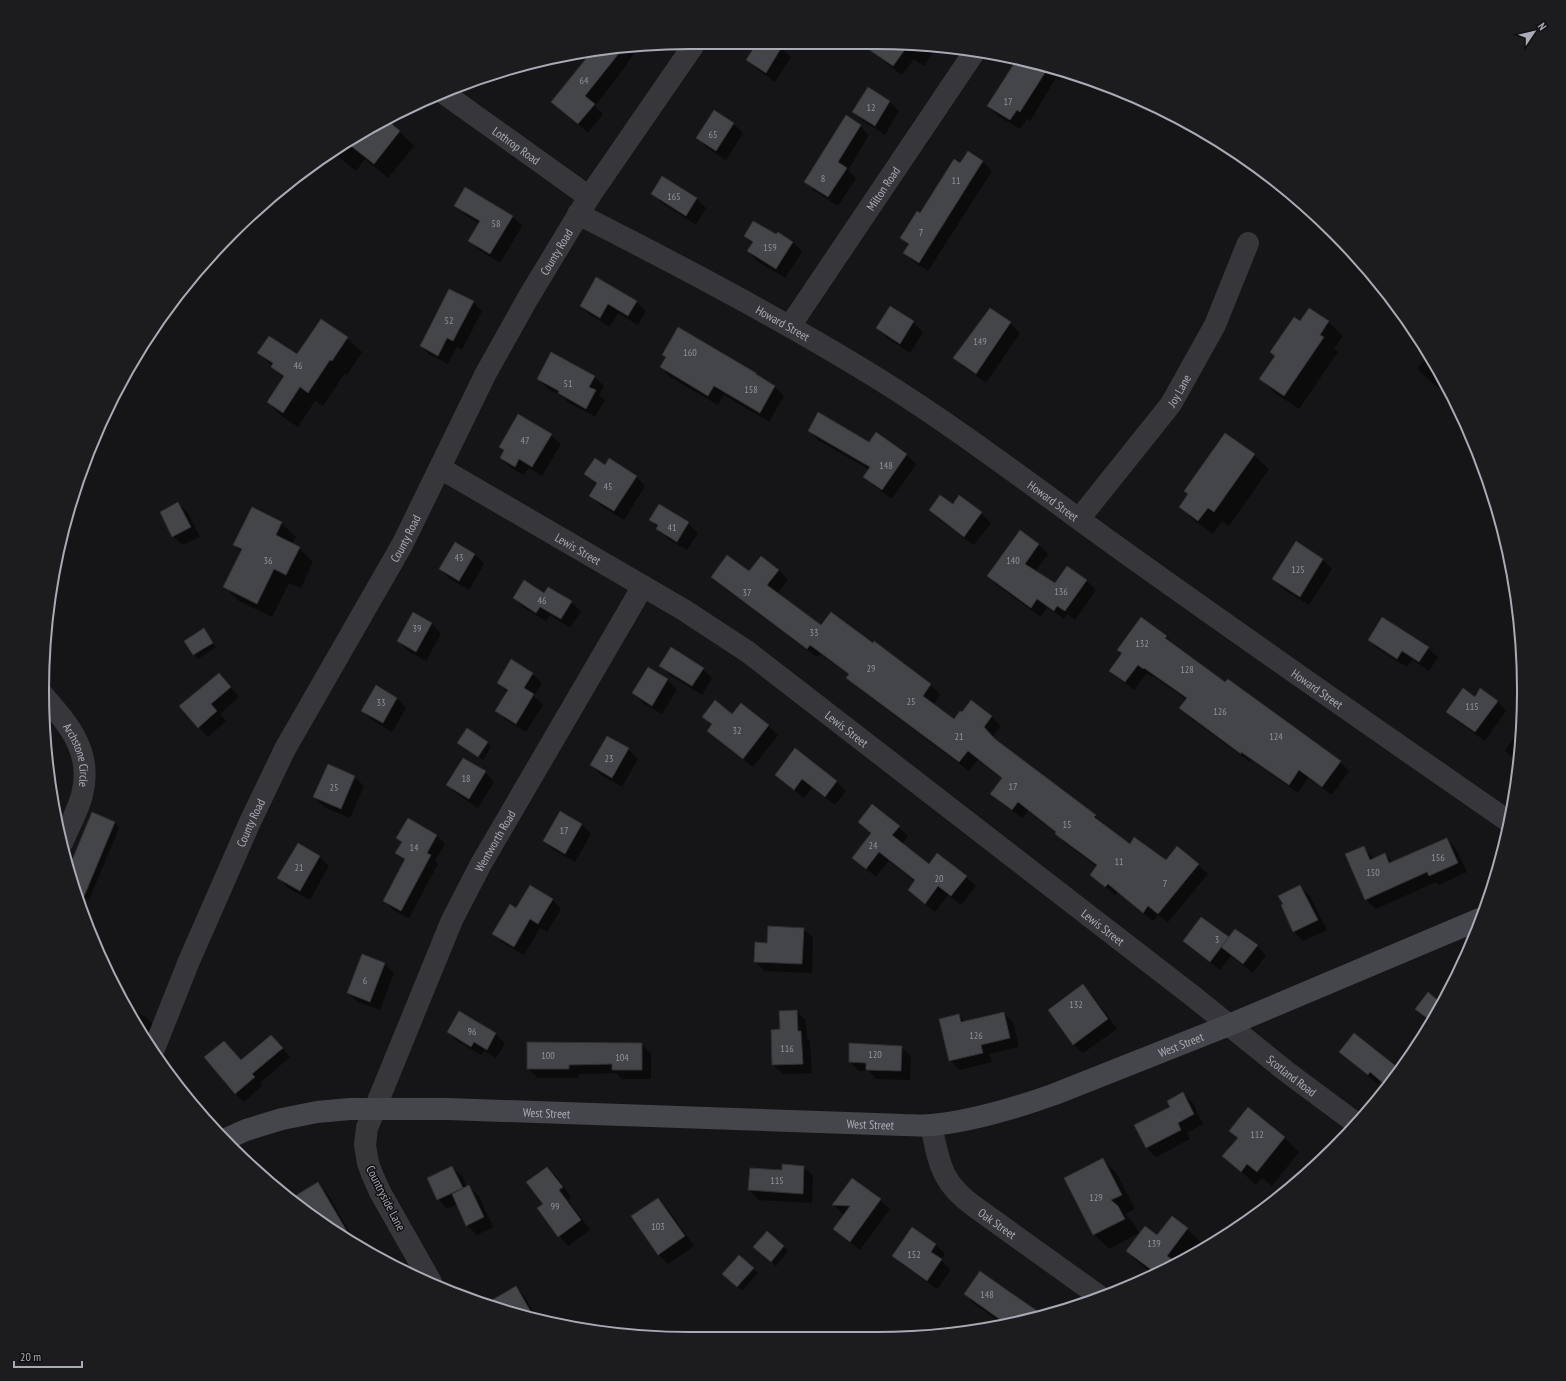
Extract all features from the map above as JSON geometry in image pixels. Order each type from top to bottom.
[{"type":"main road","name":"West Street","points":[[231,1137],[266,1123],[301,1114],[333,1110],[374,1109],[448,1109],[867,1124],[931,1125],[965,1120],[1033,1102],[1229,1025],[1473,922]]},
{"type":"street","name":"County Road","points":[[156,1045],[192,954],[250,822],[286,749],[402,545],[486,373],[528,298],[584,205],[691,49]]},
{"type":"street","name":"Milton Road","points":[[790,326],[972,56]]},
{"type":"street","name":"Lothrop Road","points":[[448,97],[584,205]]},
{"type":"street","name":"Howard Street","points":[[584,205],[660,255],[835,352],[923,407],[1293,671],[1504,818]]},
{"type":"street","name":"Joy Lane","points":[[1079,519],[1171,404],[1216,325],[1248,243]]},
{"type":"street","name":"Lewis Street","points":[[440,468],[684,610],[748,652],[1229,1025]]},
{"type":"street","name":"Wentworth Road","points":[[374,1109],[452,920],[466,892],[643,586]]},
{"type":"street","name":"Archstone Circle","points":[[49,703],[71,729],[80,748],[84,769],[82,796],[66,835]]},
{"type":"street","name":"Scotland Road","points":[[1229,1025],[1287,1072],[1352,1120]]},
{"type":"street","name":"Countryside Lane","points":[[374,1109],[367,1128],[366,1136],[365,1145],[368,1163],[380,1192],[427,1275]]},
{"type":"street","name":"Oak Street","points":[[931,1125],[939,1164],[945,1176],[958,1194],[1095,1293]]},
{"type":"building","points":[[753,49],[781,49],[766,73],[746,60]]},
{"type":"building","points":[[868,49],[905,50],[893,66]]},
{"type":"building","points":[[619,53],[585,96],[595,104],[578,124],[551,102],[587,57]]},
{"type":"building","points":[[1014,64],[1045,72],[1020,112],[1017,110],[1010,120],[987,106]]},
{"type":"building","points":[[868,87],[890,101],[875,126],[852,112]]},
{"type":"building","points":[[714,110],[734,123],[716,151],[696,138]]},
{"type":"building","points":[[846,115],[861,125],[838,162],[847,168],[828,197],[804,182]]},
{"type":"building","points":[[391,124],[400,131],[374,164],[351,146]]},
{"type":"building","points":[[968,151],[983,161],[919,263],[903,253],[909,244],[900,238],[917,211],[920,213],[954,159],[960,163]]},
{"type":"building","points":[[662,176],[697,198],[686,216],[651,194]]},
{"type":"building","points":[[465,187],[513,216],[490,254],[468,241],[480,221],[454,206]]},
{"type":"building","points":[[753,221],[776,234],[778,232],[793,242],[776,269],[747,251],[753,242],[744,236]]},
{"type":"building","points":[[596,277],[637,301],[628,316],[608,304],[600,318],[580,306]]},
{"type":"building","points":[[449,289],[474,301],[453,341],[447,338],[438,356],[420,346]]},
{"type":"building","points":[[890,306],[914,321],[900,344],[876,328]]},
{"type":"building","points":[[990,308],[1011,322],[976,374],[953,358]]},
{"type":"building","points":[[1309,308],[1329,321],[1320,335],[1324,337],[1284,396],[1259,379],[1275,356],[1270,352],[1294,317],[1300,321]]},
{"type":"building","points":[[321,319],[348,337],[332,361],[330,360],[308,393],[300,387],[283,413],[267,402],[284,376],[271,367],[273,363],[257,353],[269,336],[297,354]]},
{"type":"building","points":[[678,327],[756,373],[775,386],[760,413],[714,386],[708,396],[660,367],[666,357],[662,355]]},
{"type":"building","points":[[551,352],[595,376],[589,387],[596,390],[586,409],[558,393],[559,391],[537,379]]},
{"type":"building","points":[[818,412],[869,442],[876,432],[907,454],[882,490],[863,477],[870,467],[808,431]]},
{"type":"building","points":[[518,414],[552,434],[532,467],[519,459],[515,467],[500,458],[504,450],[499,447]]},
{"type":"building","points":[[1225,433],[1255,454],[1214,512],[1208,508],[1198,521],[1179,507],[1188,494],[1184,491]]},
{"type":"building","points":[[595,458],[605,465],[609,458],[637,476],[614,511],[589,496],[597,483],[584,474]]},
{"type":"building","points":[[940,495],[953,504],[959,495],[982,512],[964,537],[929,510]]},
{"type":"building","points":[[178,502],[191,527],[172,537],[160,512]]},
{"type":"building","points":[[659,504],[689,522],[677,542],[656,529],[658,525],[649,520]]},
{"type":"building","points":[[252,507],[282,522],[276,535],[300,547],[286,575],[274,569],[257,604],[223,587],[242,549],[233,545]]},
{"type":"building","points":[[1020,530],[1039,544],[1025,564],[1055,583],[1067,566],[1087,580],[1065,611],[1057,606],[1054,611],[1037,599],[1031,608],[987,576]]},
{"type":"building","points":[[1296,541],[1323,559],[1300,597],[1272,579]]},
{"type":"building","points":[[455,542],[475,554],[459,581],[439,569]]},
{"type":"building","points":[[727,555],[749,571],[761,556],[779,570],[767,585],[821,625],[831,612],[873,643],[874,641],[931,684],[923,696],[954,719],[960,711],[962,712],[971,700],[992,716],[984,727],[995,739],[1096,815],[1094,817],[1130,844],[1134,837],[1166,860],[1177,846],[1199,864],[1158,914],[1148,906],[1143,913],[1108,884],[1105,887],[1090,875],[1097,865],[1055,834],[1056,832],[1018,802],[1012,810],[990,794],[1002,778],[968,751],[959,762],[846,678],[849,674],[810,645],[807,649],[711,577]]},
{"type":"building","points":[[524,580],[544,593],[548,587],[572,601],[561,619],[540,607],[536,613],[513,598]]},
{"type":"building","points":[[413,612],[432,623],[416,652],[397,641]]},
{"type":"building","points":[[1141,617],[1167,636],[1165,638],[1225,682],[1228,679],[1341,761],[1322,787],[1299,770],[1289,785],[1241,752],[1241,754],[1179,708],[1187,698],[1144,668],[1143,669],[1138,665],[1125,682],[1109,671],[1122,653],[1117,650]]},
{"type":"building","points":[[1382,617],[1429,647],[1419,662],[1402,651],[1397,659],[1368,640]]},
{"type":"building","points":[[204,628],[213,643],[193,655],[184,641]]},
{"type":"building","points":[[671,647],[704,668],[692,686],[659,666]]},
{"type":"building","points":[[511,659],[533,673],[524,688],[534,694],[516,724],[495,711],[508,690],[497,683]]},
{"type":"building","points":[[648,667],[668,679],[652,706],[632,693]]},
{"type":"building","points":[[219,673],[231,687],[211,704],[217,711],[198,728],[179,706]]},
{"type":"building","points":[[376,685],[397,698],[383,723],[361,711]]},
{"type":"building","points":[[1463,688],[1475,697],[1480,688],[1498,701],[1475,732],[1446,712]]},
{"type":"building","points":[[715,700],[732,714],[741,703],[769,725],[743,759],[707,731],[712,724],[702,717]]},
{"type":"building","points":[[467,728],[488,742],[478,757],[457,743]]},
{"type":"building","points":[[607,736],[629,748],[612,778],[590,765]]},
{"type":"building","points":[[795,748],[837,781],[825,797],[802,779],[794,790],[775,775]]},
{"type":"building","points":[[463,758],[486,771],[469,799],[446,785]]},
{"type":"building","points":[[328,764],[355,776],[341,809],[313,797]]},
{"type":"building","points":[[872,804],[900,826],[892,835],[929,864],[937,853],[967,876],[951,896],[938,886],[925,904],[908,890],[915,880],[879,852],[866,869],[852,858],[871,833],[858,822]]},
{"type":"building","points":[[560,811],[582,824],[565,854],[543,841]]},
{"type":"building","points":[[92,812],[115,822],[83,898],[72,860]]},
{"type":"building","points":[[408,818],[437,835],[427,853],[431,855],[401,911],[383,901],[405,859],[395,853],[402,842],[396,838]]},
{"type":"building","points":[[1447,838],[1458,863],[1429,876],[1427,872],[1365,900],[1345,854],[1364,846],[1370,860],[1385,853],[1389,863]]},
{"type":"building","points":[[298,843],[320,856],[300,891],[277,878]]},
{"type":"building","points":[[530,885],[553,899],[538,924],[530,919],[514,947],[492,934],[510,904],[516,908]]},
{"type":"building","points":[[1300,885],[1318,920],[1293,932],[1281,905],[1283,904],[1278,896]]},
{"type":"building","points":[[1201,917],[1229,937],[1210,962],[1183,941]]},
{"type":"building","points":[[768,926],[804,928],[802,964],[754,962],[755,942],[767,943]]},
{"type":"building","points":[[1235,929],[1258,945],[1243,964],[1221,947]]},
{"type":"building","points":[[362,954],[385,963],[370,1002],[347,993]]},
{"type":"building","points":[[1083,984],[1108,1019],[1073,1045],[1048,1010]]},
{"type":"building","points":[[1428,992],[1437,1000],[1427,1018],[1415,1009]]},
{"type":"building","points":[[797,1010],[798,1031],[801,1031],[803,1064],[772,1065],[771,1030],[780,1029],[779,1011]]},
{"type":"building","points":[[459,1011],[496,1033],[487,1050],[474,1042],[471,1047],[447,1032]]},
{"type":"building","points":[[1004,1012],[1010,1038],[981,1045],[983,1053],[949,1061],[939,1019],[959,1014],[961,1022]]},
{"type":"building","points":[[1354,1033],[1395,1066],[1383,1083],[1370,1072],[1368,1075],[1339,1052]]},
{"type":"building","points":[[271,1035],[283,1048],[252,1074],[255,1077],[235,1094],[204,1057],[224,1041],[241,1060]]},
{"type":"building","points":[[527,1042],[642,1043],[642,1070],[612,1070],[612,1064],[569,1065],[569,1069],[527,1069]]},
{"type":"building","points":[[849,1043],[902,1046],[901,1071],[866,1070],[866,1063],[849,1062]]},
{"type":"building","points":[[1183,1092],[1194,1114],[1178,1123],[1181,1130],[1146,1148],[1134,1125],[1170,1107],[1167,1101]]},
{"type":"building","points":[[1248,1107],[1285,1137],[1257,1172],[1247,1164],[1241,1172],[1222,1156],[1238,1138],[1229,1131]]},
{"type":"building","points":[[1103,1158],[1122,1195],[1111,1200],[1118,1206],[1125,1219],[1093,1235],[1064,1178]]},
{"type":"building","points":[[782,1164],[804,1166],[803,1194],[748,1190],[750,1168],[782,1170]]},
{"type":"building","points":[[452,1166],[463,1188],[437,1200],[427,1178]]},
{"type":"building","points":[[547,1167],[563,1187],[559,1190],[581,1220],[558,1237],[537,1208],[543,1204],[526,1182]]},
{"type":"building","points":[[852,1178],[881,1199],[850,1242],[833,1229],[850,1206],[832,1205]]},
{"type":"building","points":[[318,1182],[347,1232],[334,1224],[296,1196]]},
{"type":"building","points":[[469,1185],[484,1217],[466,1226],[452,1194]]},
{"type":"building","points":[[658,1198],[685,1236],[658,1255],[631,1216]]},
{"type":"building","points":[[1172,1216],[1188,1228],[1167,1256],[1172,1259],[1151,1270],[1126,1251],[1145,1226],[1157,1235]]},
{"type":"building","points":[[912,1227],[936,1244],[931,1252],[942,1259],[927,1281],[892,1256]]},
{"type":"building","points":[[767,1231],[784,1246],[771,1262],[753,1247]]},
{"type":"building","points":[[739,1255],[754,1268],[737,1287],[722,1274]]},
{"type":"building","points":[[980,1271],[1038,1311],[1001,1320],[964,1294]]},
{"type":"building","points":[[516,1286],[531,1312],[524,1310],[492,1300]]}]
